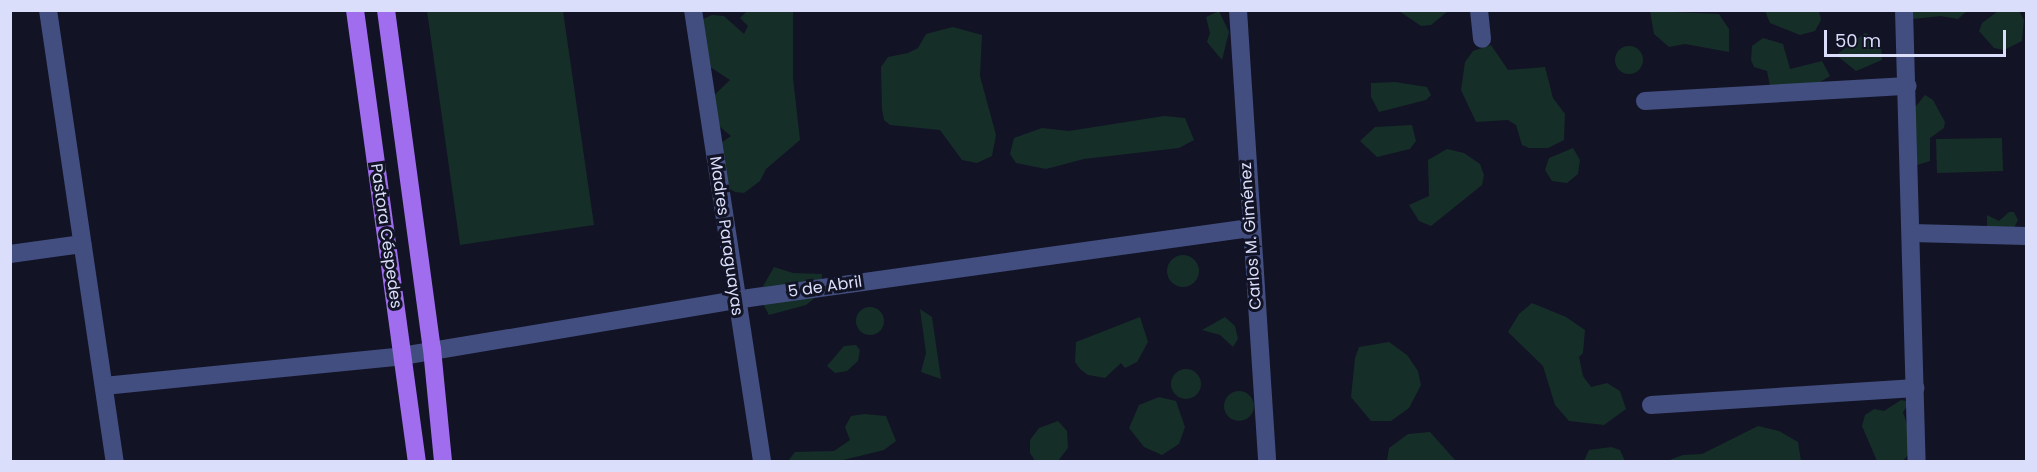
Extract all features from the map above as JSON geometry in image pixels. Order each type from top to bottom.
[{"type":"main road","name":"Pastora Céspedes","points":[[355,10],[417,462]]},
{"type":"main road","name":"Pastora Céspedes","points":[[386,10],[432,349],[443,462]]},
{"type":"street","points":[[48,10],[115,462]]},
{"type":"street","name":"Madres Paraguayas","points":[[693,10],[735,300],[762,462]]},
{"type":"street","name":"Carlos M. Giménez","points":[[1238,10],[1250,228],[1267,462]]},
{"type":"street","points":[[1479,10],[1482,39]]},
{"type":"street","points":[[1904,10],[1908,86],[1917,462]]},
{"type":"street","points":[[1645,101],[1908,86]]},
{"type":"street","name":"5 de Abril","points":[[104,386],[402,356],[432,349],[735,300],[1250,228]]},
{"type":"street","points":[[1912,233],[2026,236]]},
{"type":"street","points":[[10,254],[82,244]]},
{"type":"street","points":[[1651,405],[1915,388]]},
{"type":"green space","points":[[793,10],[793,78],[800,140],[766,169],[760,181],[744,193],[735,192],[722,184],[721,143],[731,136],[720,127],[709,100],[730,80],[704,63],[703,19],[712,15],[724,16],[744,34],[748,26],[740,18],[747,11]]},
{"type":"green space","points":[[427,11],[563,11],[594,225],[460,245]]},
{"type":"green space","points":[[1219,11],[1229,32],[1222,60],[1207,42],[1210,33],[1206,17]]},
{"type":"green space","points":[[1399,11],[1448,11],[1431,25],[1421,26]]},
{"type":"green space","points":[[1650,11],[1719,14],[1729,29],[1729,52],[1685,44],[1669,47],[1654,34]]},
{"type":"green space","points":[[1765,11],[1819,11],[1821,20],[1815,31],[1800,35],[1770,23]]},
{"type":"green space","points":[[1909,11],[1967,11],[1958,19],[1941,16],[1912,19]]},
{"type":"green space","points":[[1998,11],[2019,11],[2024,20],[2022,41],[2004,50],[1994,48],[1979,31],[1982,23]]},
{"type":"green space","points":[[953,27],[982,35],[980,76],[996,135],[992,156],[977,163],[962,160],[940,130],[890,125],[884,120],[882,109],[881,67],[888,57],[908,53],[918,48],[926,34]]},
{"type":"green space","points":[[1865,33],[1881,42],[1882,60],[1856,71],[1836,55]]},
{"type":"green space","points":[[1763,38],[1783,44],[1790,69],[1822,61],[1830,76],[1815,85],[1770,86],[1767,71],[1754,67],[1751,60],[1752,46]]},
{"type":"green space","points":[[1491,45],[1508,70],[1545,67],[1553,98],[1565,114],[1564,140],[1548,148],[1529,148],[1522,145],[1516,125],[1508,120],[1476,122],[1461,90],[1465,62],[1473,51]]},
{"type":"green space","points":[[1629,46],[1639,50],[1643,60],[1639,70],[1629,74],[1619,70],[1615,60],[1619,50]]},
{"type":"green space","points":[[1395,82],[1427,87],[1431,95],[1426,100],[1379,112],[1371,97],[1371,83]]},
{"type":"green space","points":[[1925,95],[1933,100],[1945,122],[1944,128],[1930,138],[1930,161],[1914,166],[1912,111]]},
{"type":"green space","points":[[1164,116],[1185,118],[1194,140],[1179,148],[1084,159],[1046,169],[1016,163],[1010,154],[1014,138],[1042,128],[1069,131]]},
{"type":"green space","points":[[1412,125],[1416,141],[1410,149],[1377,157],[1360,141],[1375,127]]},
{"type":"green space","points":[[2002,138],[2003,171],[1937,173],[1936,139]]},
{"type":"green space","points":[[1573,148],[1580,160],[1578,174],[1567,183],[1552,181],[1545,170],[1549,158]]},
{"type":"green space","points":[[1447,149],[1464,153],[1480,164],[1484,175],[1482,185],[1431,226],[1419,221],[1409,205],[1429,196],[1428,160]]},
{"type":"green space","points":[[2009,212],[2014,212],[2018,220],[2014,228],[1987,229],[1987,215],[1999,221]]},
{"type":"green space","points":[[1183,255],[1194,260],[1199,271],[1194,282],[1183,287],[1172,282],[1167,271],[1172,260]]},
{"type":"green space","points":[[774,267],[793,273],[822,274],[821,293],[806,305],[769,315],[758,295]]},
{"type":"green space","points":[[1532,303],[1566,317],[1585,330],[1583,353],[1579,357],[1583,376],[1591,387],[1607,383],[1620,391],[1626,409],[1604,425],[1569,421],[1555,405],[1543,366],[1508,332],[1519,314]]},
{"type":"green space","points":[[870,307],[880,311],[884,321],[880,331],[870,335],[860,331],[856,321],[860,311]]},
{"type":"green space","points":[[920,309],[932,317],[941,379],[921,372],[926,353]]},
{"type":"green space","points":[[1140,317],[1148,342],[1137,362],[1125,368],[1121,363],[1105,378],[1088,375],[1080,369],[1075,362],[1076,342]]},
{"type":"green space","points":[[1225,317],[1235,326],[1238,339],[1233,347],[1220,335],[1202,330]]},
{"type":"green space","points":[[1389,342],[1407,355],[1418,371],[1421,385],[1409,408],[1391,421],[1371,421],[1351,397],[1355,358],[1359,347]]},
{"type":"green space","points":[[856,345],[860,350],[858,361],[847,371],[835,373],[827,366],[844,346]]},
{"type":"green space","points":[[1186,369],[1197,373],[1201,384],[1197,395],[1186,399],[1175,395],[1171,384],[1175,373]]},
{"type":"green space","points":[[1239,391],[1245,392],[1253,400],[1253,412],[1245,420],[1239,421],[1233,420],[1225,412],[1224,406],[1225,400],[1233,392]]},
{"type":"green space","points":[[1159,397],[1176,401],[1185,427],[1179,444],[1162,455],[1144,447],[1129,428],[1139,405]]},
{"type":"green space","points":[[1901,400],[1910,402],[1903,412],[1911,437],[1910,453],[1903,461],[1877,461],[1862,426],[1865,415],[1874,409],[1884,411]]},
{"type":"green space","points":[[864,414],[886,416],[896,441],[884,450],[839,461],[788,461],[795,452],[834,451],[850,440],[845,427],[851,416]]},
{"type":"green space","points":[[1058,421],[1067,431],[1068,448],[1058,461],[1035,461],[1030,453],[1030,440],[1039,428]]},
{"type":"green space","points":[[1758,426],[1779,431],[1798,442],[1801,461],[1667,461],[1683,455],[1702,454]]},
{"type":"green space","points":[[1430,432],[1456,461],[1387,461],[1389,448],[1408,434]]},
{"type":"green space","points":[[1611,447],[1620,450],[1625,461],[1584,461],[1589,450]]}]
